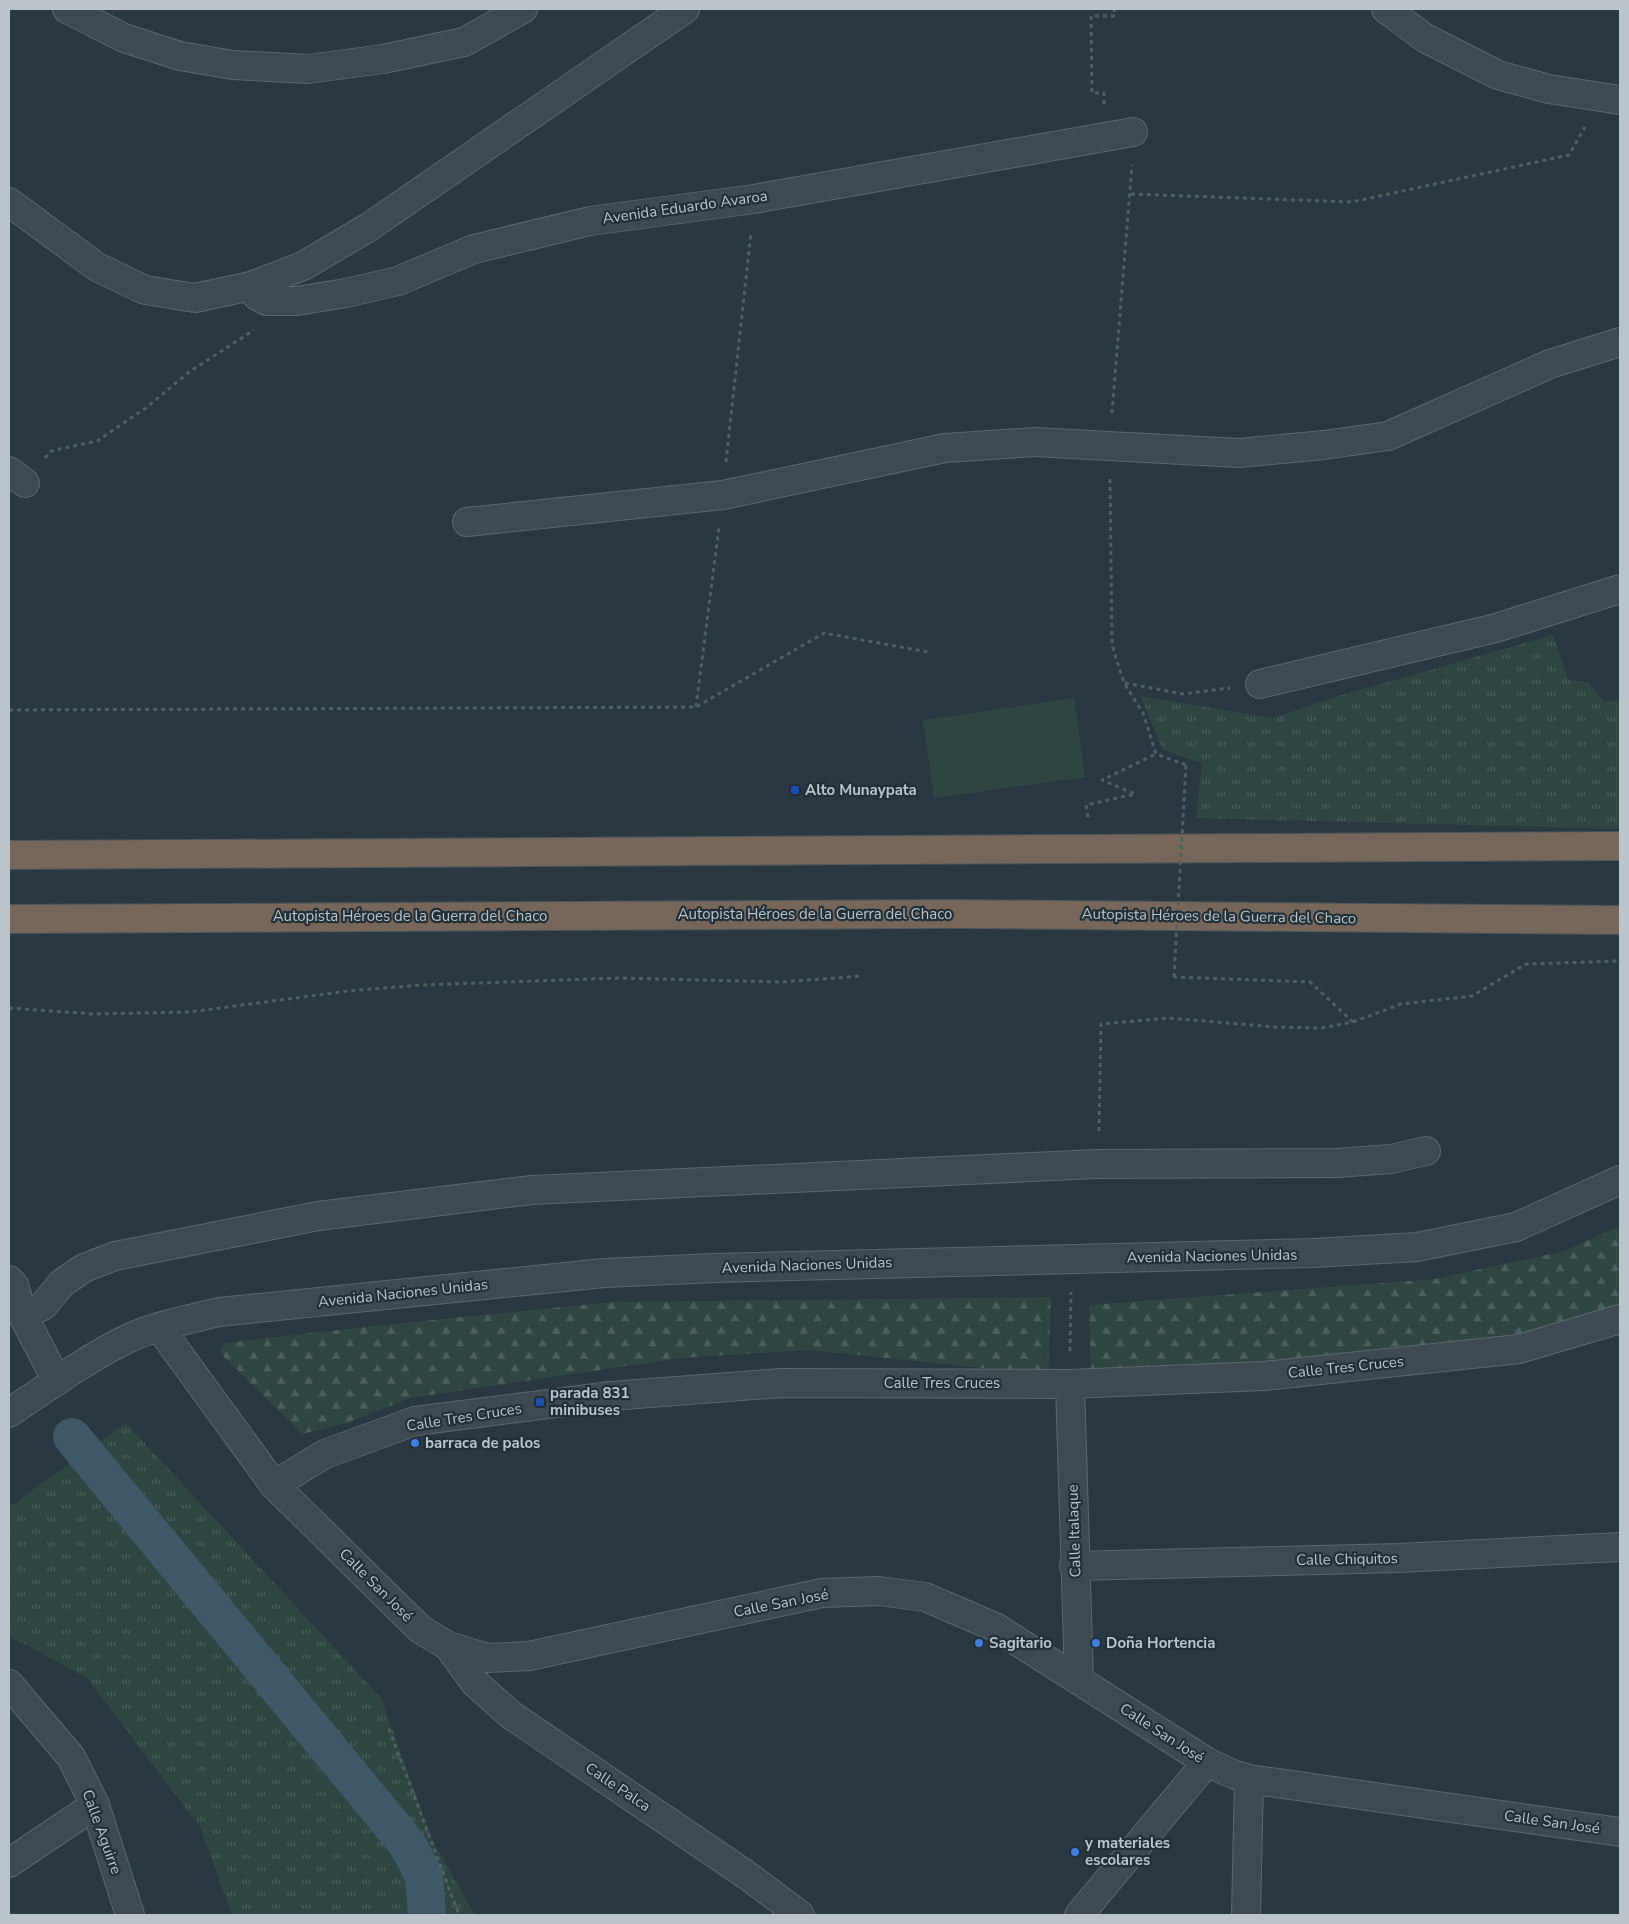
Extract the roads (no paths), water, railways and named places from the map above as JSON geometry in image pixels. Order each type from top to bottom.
[{"type":"highway","points":[[9,855],[1620,846]]},
{"type":"highway","name":"Autopista Héroes de la Guerra del Chaco","points":[[9,919],[948,914],[1620,920]]},
{"type":"street","points":[[67,9],[124,38],[180,56],[233,65],[308,69],[383,59],[464,42],[523,9]]},
{"type":"street","points":[[9,202],[96,266],[146,290],[195,298],[251,286],[303,266],[369,227],[685,9]]},
{"type":"street","points":[[1386,9],[1426,38],[1498,75],[1549,89],[1611,100]]},
{"type":"street","name":"Avenida Eduardo Avaroa","points":[[251,286],[257,296],[267,301],[297,301],[346,293],[398,281],[474,249],[590,221],[754,199],[1126,133]]},
{"type":"street","points":[[468,522],[723,495],[945,448],[1034,442],[1239,452],[1324,445],[1388,436],[1550,364],[1620,342]]},
{"type":"street","points":[[1260,684],[1496,628],[1620,589]]},
{"type":"street","points":[[22,1314],[43,1306],[62,1283],[84,1268],[115,1256],[318,1216],[532,1190],[1096,1164],[1337,1163],[1391,1159],[1426,1152]]},
{"type":"street","name":"Avenida Naciones Unidas","points":[[9,1413],[56,1381],[123,1341],[159,1327],[219,1312],[604,1273],[715,1268],[1314,1253],[1417,1247],[1516,1227],[1620,1180]]},
{"type":"street","points":[[9,1280],[14,1285],[22,1314],[56,1381]]},
{"type":"street","name":"Calle Tres Cruces","points":[[274,1485],[325,1454],[415,1421],[602,1397],[781,1383],[1070,1384],[1264,1376],[1519,1349],[1620,1319]]},
{"type":"street","name":"Calle San José","points":[[159,1327],[274,1485],[420,1629],[448,1646],[488,1658],[529,1656],[822,1592],[879,1591],[925,1597],[995,1627],[1207,1762],[1235,1775],[1620,1832]]},
{"type":"street","name":"Calle Italaque","points":[[1070,1384],[1074,1566],[1079,1679]]},
{"type":"street","name":"Calle Chiquitos","points":[[1074,1566],[1399,1558],[1620,1547]]},
{"type":"street","name":"Calle Palca","points":[[448,1646],[475,1683],[511,1715],[748,1876],[800,1915]]},
{"type":"street","name":"Calle Aguirre","points":[[9,1684],[71,1757],[95,1805],[130,1915]]},
{"type":"street","points":[[1079,1915],[1207,1762]]},
{"type":"street","points":[[1246,1915],[1249,1778]]},
{"type":"street","points":[[9,1863],[95,1805]]},
{"type":"waterway","points":[[72,1437],[408,1845],[424,1876],[427,1915]]},
{"type":"place","name":"Alto Munaypata","points":[[795,790]]},
{"type":"place","name":"parada 831 minibuses","points":[[540,1402]]},
{"type":"place","name":"barraca de palos","points":[[415,1443]]},
{"type":"place","name":"Sagitario","points":[[979,1643]]},
{"type":"place","name":"Doña Hortencia","points":[[1096,1643]]},
{"type":"place","name":"y materiales escolares","points":[[1075,1852]]}]
